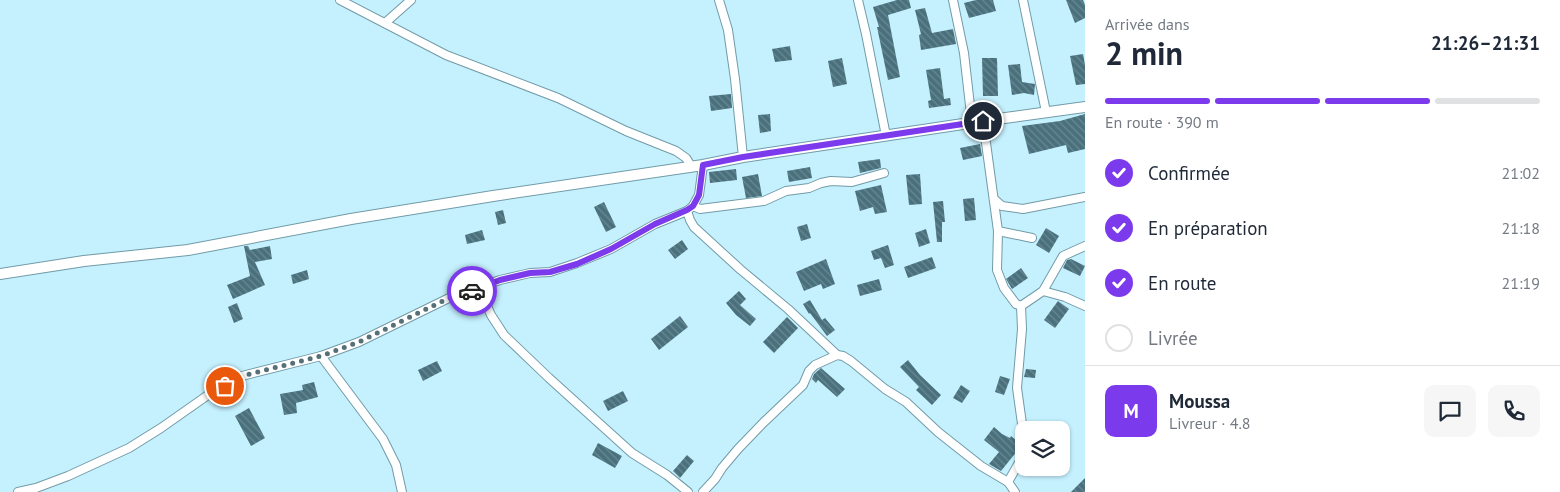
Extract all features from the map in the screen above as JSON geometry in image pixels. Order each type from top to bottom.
[{"type":"street","points":[[340,0],[446,54],[558,98],[626,131],[676,151],[686,158],[691,166]]},
{"type":"street","points":[[385,22],[411,0]]},
{"type":"street","points":[[719,0],[728,30],[743,157]]},
{"type":"street","points":[[858,0],[886,136]]},
{"type":"street","points":[[953,0],[994,199],[998,231],[997,270],[1004,288],[1016,304],[1021,306]]},
{"type":"street","points":[[1023,0],[1046,112]]},
{"type":"street","points":[[0,274],[84,261],[188,250],[351,219],[493,196],[1085,107]]},
{"type":"street","points":[[703,165],[699,195],[690,208],[690,220],[694,227],[741,270],[788,309],[836,355]]},
{"type":"street","points":[[18,492],[36,488],[129,448],[208,395],[242,376],[321,356],[359,342],[449,298],[500,280],[530,273],[550,272],[577,264],[611,249],[655,224],[690,208],[700,209],[764,200],[786,191],[809,188],[821,183],[830,181],[852,182],[884,173]]},
{"type":"street","points":[[994,199],[1002,206],[1023,209],[1085,197]]},
{"type":"street","points":[[998,231],[1032,238]]},
{"type":"street","points":[[1021,306],[1042,291],[1063,256],[1085,246]]},
{"type":"street","points":[[479,288],[491,315],[504,335],[548,378],[632,453],[667,475],[688,492]]},
{"type":"street","points":[[1042,291],[1065,297],[1085,306]]},
{"type":"street","points":[[1021,306],[1022,329],[1017,388],[1022,421]]},
{"type":"street","points":[[703,492],[738,449],[803,385],[809,371],[815,365],[836,355],[843,356],[851,361],[885,389],[906,402],[938,432],[981,466],[1008,482],[1015,492]]},
{"type":"street","points":[[321,356],[383,439],[396,465],[402,492]]},
{"type":"street","points":[[1008,482],[1015,470]]},
{"type":"building","points":[[897,0],[909,0],[911,8],[888,15],[900,77],[888,80],[877,27],[879,27],[873,7]]},
{"type":"building","points":[[976,0],[993,0],[996,11],[969,18],[964,3]]},
{"type":"building","points":[[1066,0],[1083,0],[1085,18],[1075,23]]},
{"type":"building","points":[[925,8],[932,33],[953,29],[956,44],[921,50],[919,35],[921,34],[915,10]]},
{"type":"building","points":[[790,46],[792,60],[775,62],[772,49]]},
{"type":"building","points":[[1083,54],[1085,84],[1076,85],[1070,56]]},
{"type":"building","points":[[842,58],[847,84],[833,87],[828,61]]},
{"type":"building","points":[[982,58],[997,58],[998,96],[983,96]]},
{"type":"building","points":[[1020,64],[1022,82],[1035,84],[1034,95],[1024,93],[1012,95],[1008,65]]},
{"type":"building","points":[[940,68],[944,99],[950,98],[951,105],[929,108],[928,101],[931,100],[926,70]]},
{"type":"building","points":[[731,94],[732,108],[711,111],[709,96]]},
{"type":"building","points":[[770,114],[771,131],[760,133],[758,115]]},
{"type":"building","points":[[1085,114],[1085,149],[1068,153],[1066,145],[1029,154],[1022,126],[1060,121]]},
{"type":"building","points":[[980,144],[982,156],[963,160],[960,148]]},
{"type":"building","points":[[880,159],[881,168],[860,173],[858,162]]},
{"type":"building","points":[[810,167],[812,178],[789,182],[787,171]]},
{"type":"building","points":[[736,169],[737,180],[710,183],[709,172]]},
{"type":"building","points":[[758,174],[762,196],[746,198],[742,177]]},
{"type":"building","points":[[920,174],[922,204],[909,205],[906,175]]},
{"type":"building","points":[[881,185],[887,212],[875,214],[873,207],[860,211],[855,191]]},
{"type":"building","points":[[974,198],[976,220],[965,221],[963,199]]},
{"type":"building","points":[[943,201],[945,222],[942,222],[942,242],[937,242],[933,202]]},
{"type":"building","points":[[604,202],[616,227],[606,232],[594,207]]},
{"type":"building","points":[[503,210],[506,223],[498,225],[495,212]]},
{"type":"building","points":[[807,224],[811,238],[801,241],[797,227]]},
{"type":"building","points":[[1046,228],[1059,236],[1049,253],[1036,245]]},
{"type":"building","points":[[926,229],[930,243],[919,247],[915,233]]},
{"type":"building","points":[[482,230],[485,240],[467,244],[465,235]]},
{"type":"building","points":[[682,240],[688,249],[675,259],[668,250]]},
{"type":"building","points":[[888,245],[894,265],[885,268],[881,258],[874,260],[871,251]]},
{"type":"building","points":[[244,246],[248,246],[250,250],[270,246],[272,259],[255,262],[265,285],[233,299],[227,285],[250,276]]},
{"type":"building","points":[[932,257],[936,268],[908,278],[904,267]]},
{"type":"building","points":[[826,259],[835,284],[823,289],[821,284],[804,291],[796,272]]},
{"type":"building","points":[[1071,259],[1085,266],[1080,276],[1063,268],[1067,260]]},
{"type":"building","points":[[1021,268],[1028,278],[1012,289],[1006,279]]},
{"type":"building","points":[[307,270],[309,279],[293,284],[291,275]]},
{"type":"building","points":[[879,279],[882,290],[860,296],[857,285]]},
{"type":"building","points":[[739,291],[746,299],[740,305],[756,319],[750,326],[736,315],[726,303]]},
{"type":"building","points":[[810,300],[822,320],[825,318],[835,330],[827,336],[803,304]]},
{"type":"building","points":[[1058,301],[1069,309],[1055,328],[1044,320]]},
{"type":"building","points":[[237,303],[243,319],[234,323],[228,307]]},
{"type":"building","points":[[680,316],[688,327],[659,350],[651,339]]},
{"type":"building","points":[[787,317],[798,328],[774,353],[763,342]]},
{"type":"building","points":[[908,360],[920,375],[941,395],[932,405],[916,390],[919,387],[900,367]]},
{"type":"building","points":[[437,361],[442,371],[423,381],[418,370]]},
{"type":"building","points":[[821,368],[845,389],[837,397],[818,380],[816,383],[812,379],[814,374]]},
{"type":"building","points":[[1026,369],[1036,370],[1035,378],[1024,377]]},
{"type":"building","points":[[1000,376],[1010,379],[1004,395],[995,392]]},
{"type":"building","points":[[314,382],[318,397],[296,403],[297,413],[284,415],[280,394],[303,390],[302,385]]},
{"type":"building","points":[[961,385],[970,391],[962,403],[953,398]]},
{"type":"building","points":[[623,391],[628,401],[608,411],[603,401]]},
{"type":"building","points":[[249,408],[265,438],[251,446],[235,416]]},
{"type":"building","points":[[994,427],[1002,434],[1010,438],[1011,436],[1015,439],[1015,454],[1001,471],[989,464],[999,452],[984,440]]},
{"type":"building","points":[[598,443],[622,456],[615,468],[592,455]]},
{"type":"building","points":[[687,455],[694,461],[680,478],[673,471]]},
{"type":"building","points":[[1085,478],[1085,492],[1071,492]]},
{"type":"way so far","points":[[225,386],[242,376],[321,356],[359,342],[449,298],[472,291]]},
{"type":"route","points":[[472,291],[500,280],[530,273],[550,272],[577,264],[611,249],[655,224],[687,210],[693,206],[699,195],[703,165],[743,157],[983,121]]}]
